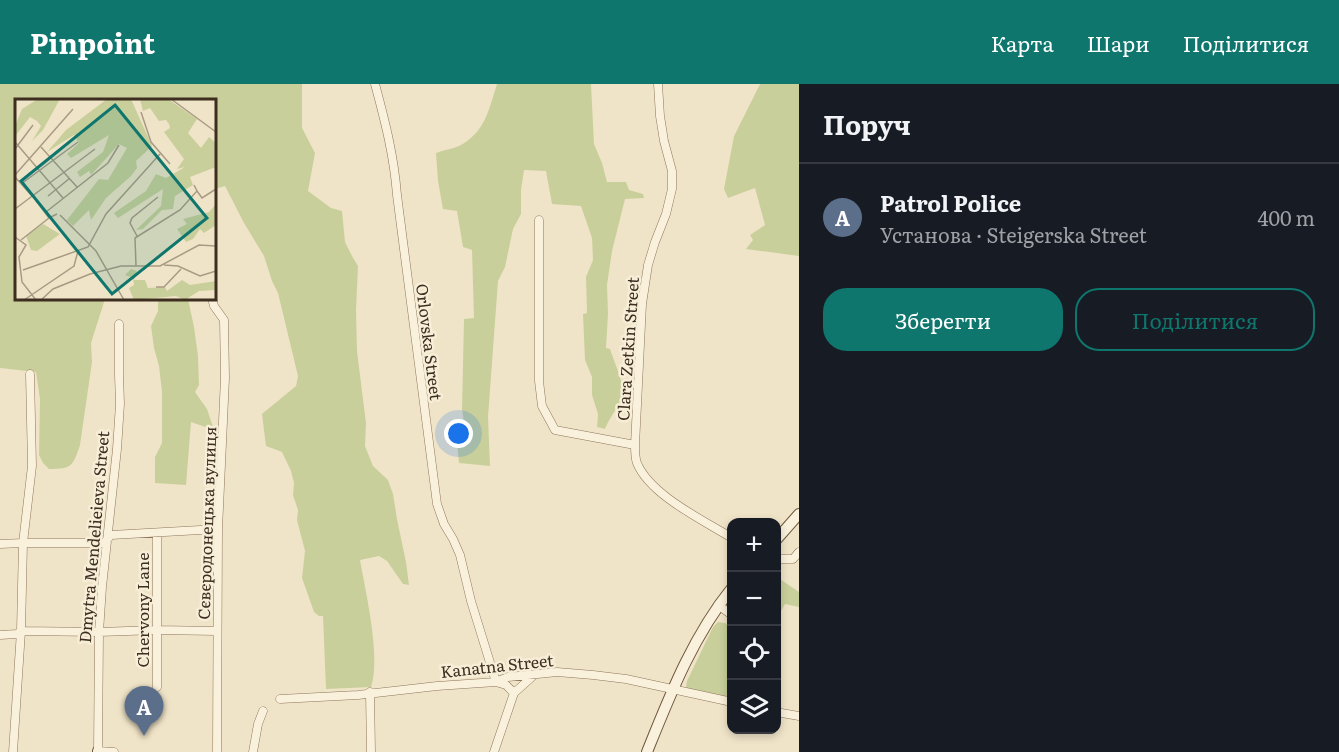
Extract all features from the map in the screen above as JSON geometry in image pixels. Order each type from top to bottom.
[{"type":"main road","points":[[781,535],[799,515]]},
{"type":"main road","points":[[647,752],[673,689],[705,626],[727,594]]},
{"type":"street","name":"Orlovska Street","points":[[375,84],[395,167],[437,504],[444,524],[460,555],[471,601],[496,682]]},
{"type":"street","name":"Clara Zetkin Street","points":[[658,84],[664,141],[672,171],[672,189],[666,214],[648,265],[642,304],[634,445],[636,462],[649,482],[667,498],[727,535]]},
{"type":"street","points":[[539,220],[539,381],[542,405],[555,430],[634,445]]},
{"type":"street","name":"Сєвєродонецька вулиця","points":[[212,300],[224,320],[225,378],[218,529],[218,752]]},
{"type":"street","name":"Dmytra Mendelieieva Street","points":[[98,751],[99,632],[117,449],[119,324]]},
{"type":"street","points":[[13,752],[21,631],[23,543],[32,466],[30,374]]},
{"type":"street","points":[[0,544],[104,543],[111,535],[218,529]]},
{"type":"street","name":"Chervony Lane","points":[[157,533],[157,687]]},
{"type":"street","points":[[781,560],[796,562],[799,552]]},
{"type":"street","points":[[718,605],[727,611]]},
{"type":"street","points":[[0,635],[17,634],[21,631],[217,631]]},
{"type":"street","name":"Kanatna Street","points":[[280,699],[496,682],[508,677],[557,672],[626,679],[727,701]]},
{"type":"street","points":[[496,751],[514,693],[533,675]]},
{"type":"street","points":[[496,682],[506,685],[514,693]]},
{"type":"street","points":[[370,692],[371,752]]},
{"type":"street","points":[[253,752],[263,711]]},
{"type":"street","points":[[781,713],[799,716]]},
{"type":"street","points":[[98,751],[114,752]]},
{"type":"street","points":[[207,752],[218,752]]},
{"type":"green space","points":[[0,84],[302,84],[302,128],[315,153],[308,191],[331,208],[342,211],[345,242],[358,266],[357,351],[366,423],[365,446],[373,466],[388,480],[393,494],[409,585],[403,584],[387,561],[379,556],[360,560],[373,642],[374,674],[371,687],[326,689],[323,616],[314,612],[302,578],[305,551],[297,520],[298,510],[293,495],[294,483],[282,452],[266,446],[262,414],[296,386],[298,376],[278,293],[264,256],[225,186],[216,189],[216,99],[15,99],[15,300],[105,300],[91,343],[92,362],[80,445],[71,465],[49,469],[39,455],[40,399],[36,372],[0,368]]},
{"type":"green space","points":[[497,84],[591,84],[594,144],[607,182],[626,182],[629,190],[643,194],[644,198],[625,199],[612,251],[607,285],[606,348],[610,349],[622,384],[623,395],[605,429],[597,427],[598,414],[592,395],[592,377],[585,360],[583,314],[587,313],[586,277],[593,260],[592,238],[581,206],[552,204],[546,171],[524,170],[521,214],[513,229],[505,267],[498,281],[488,417],[490,466],[459,463],[456,429],[465,429],[462,409],[464,319],[474,318],[472,250],[463,247],[457,211],[443,209],[436,153],[459,146],[475,134],[485,120]]},
{"type":"green space","points":[[760,84],[799,84],[799,256],[746,249],[753,240],[750,235],[765,225],[755,188],[728,198],[724,189],[734,136]]},
{"type":"green space","points":[[158,300],[188,300],[198,356],[199,385],[195,392],[207,409],[214,430],[191,422],[186,485],[155,483],[155,457],[162,443],[162,392],[151,326],[158,311]]},
{"type":"green space","points":[[781,580],[799,592],[799,607],[785,604],[781,611]]},
{"type":"green space","points":[[718,622],[727,624],[727,700],[688,691],[686,687],[713,627]]},
{"type":"place","name":"Patrol Police","points":[[144,736]]}]
